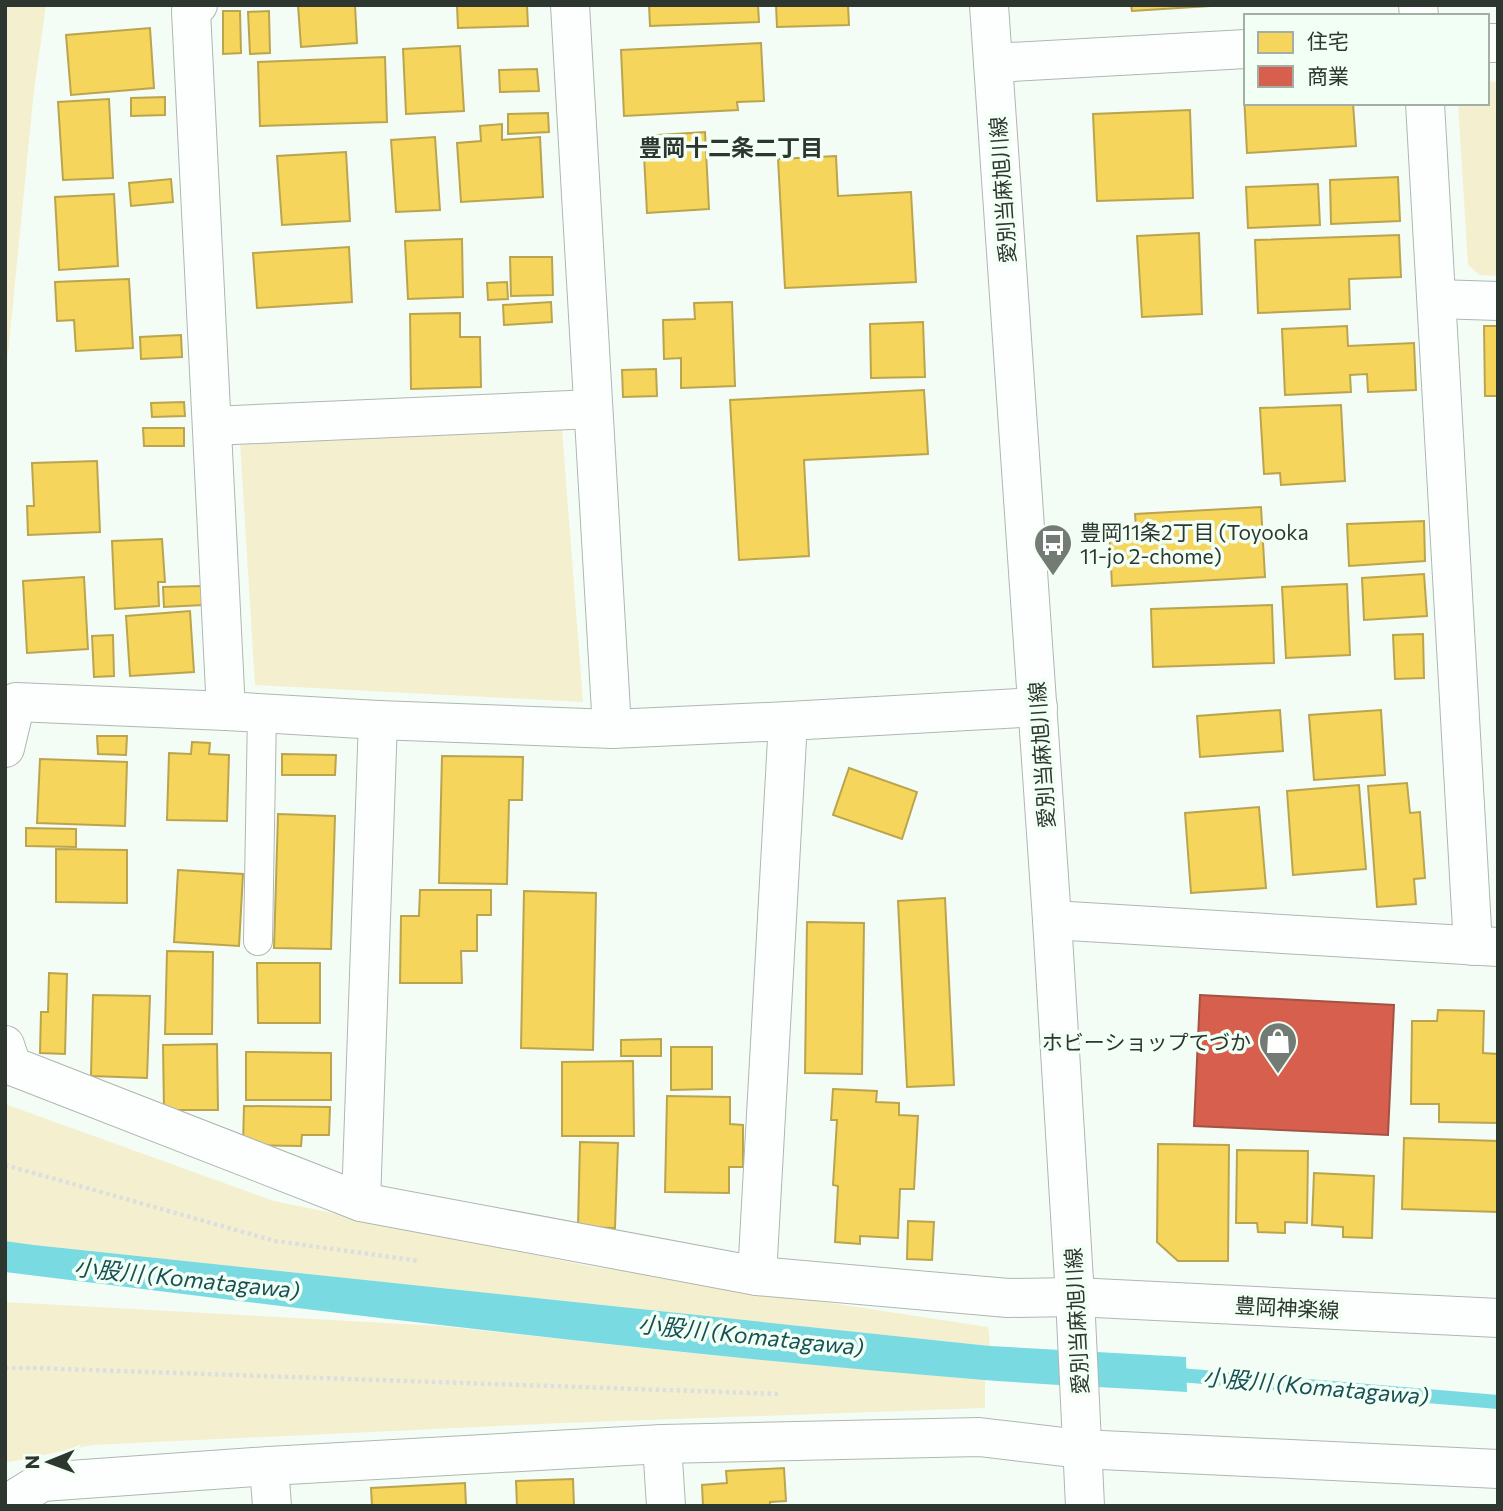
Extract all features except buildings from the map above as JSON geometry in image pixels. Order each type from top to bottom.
[{"type":"street","points":[[198,5],[191,11],[212,426],[244,712]]},
{"type":"street","points":[[570,5],[612,729]]},
{"type":"street","name":"愛別当麻旭川線","points":[[989,5],[1052,920],[1085,1506]]},
{"type":"street","points":[[993,63],[1244,49]]},
{"type":"street","points":[[1052,920],[1486,946],[1437,299],[1425,105]]},
{"type":"street","points":[[1437,299],[1498,301]]},
{"type":"street","points":[[212,426],[593,408]]},
{"type":"street","points":[[5,748],[16,702],[612,729],[1038,707]]},
{"type":"street","points":[[361,1202],[378,720]]},
{"type":"street","points":[[757,1276],[788,721]]},
{"type":"street","name":"豊岡神楽線","points":[[5,1045],[12,1066],[361,1202],[757,1276],[1008,1298],[1076,1312],[1498,1318]]},
{"type":"street","points":[[5,1505],[42,1482],[269,1466],[662,1444],[1080,1433],[1498,1469]]},
{"type":"street","points":[[662,1444],[666,1506]]},
{"type":"street","points":[[269,1466],[272,1506]]},
{"type":"lane","points":[[244,712],[258,941]]},
{"type":"path","points":[[5,1165],[275,1241],[425,1262]]},
{"type":"path","points":[[5,1368],[581,1387]]},
{"type":"shaded area","points":[[5,5],[46,5],[34,90],[5,384]]},
{"type":"shaded area","points":[[1489,81],[1498,82],[1498,276],[1480,275],[1468,265],[1458,105],[1489,105]]},
{"type":"shaded area","points":[[562,429],[583,702],[255,685],[240,442]]},
{"type":"shaded area","points":[[5,1104],[274,1201],[589,1266],[988,1327],[990,1346],[5,1241]]},
{"type":"shaded area","points":[[5,1302],[441,1326],[699,1354],[985,1380],[985,1408],[563,1423],[92,1445],[5,1463]]},
{"type":"water","points":[[5,1241],[990,1346],[1186,1357],[1187,1392],[984,1380],[739,1358],[5,1272]]},
{"type":"waterway","name":"小股川 (Komatagawa)","points":[[1168,1374],[1498,1402]]},
{"type":"place","name":"豊岡11条2丁目 (Toyooka 11-jo 2-chome)","points":[[1053,577]]},
{"type":"place","name":"ホビーショップてづか","points":[[1278,1075]]},
{"type":"district","name":"豊岡十二条二丁目","points":[[731,147]]}]
